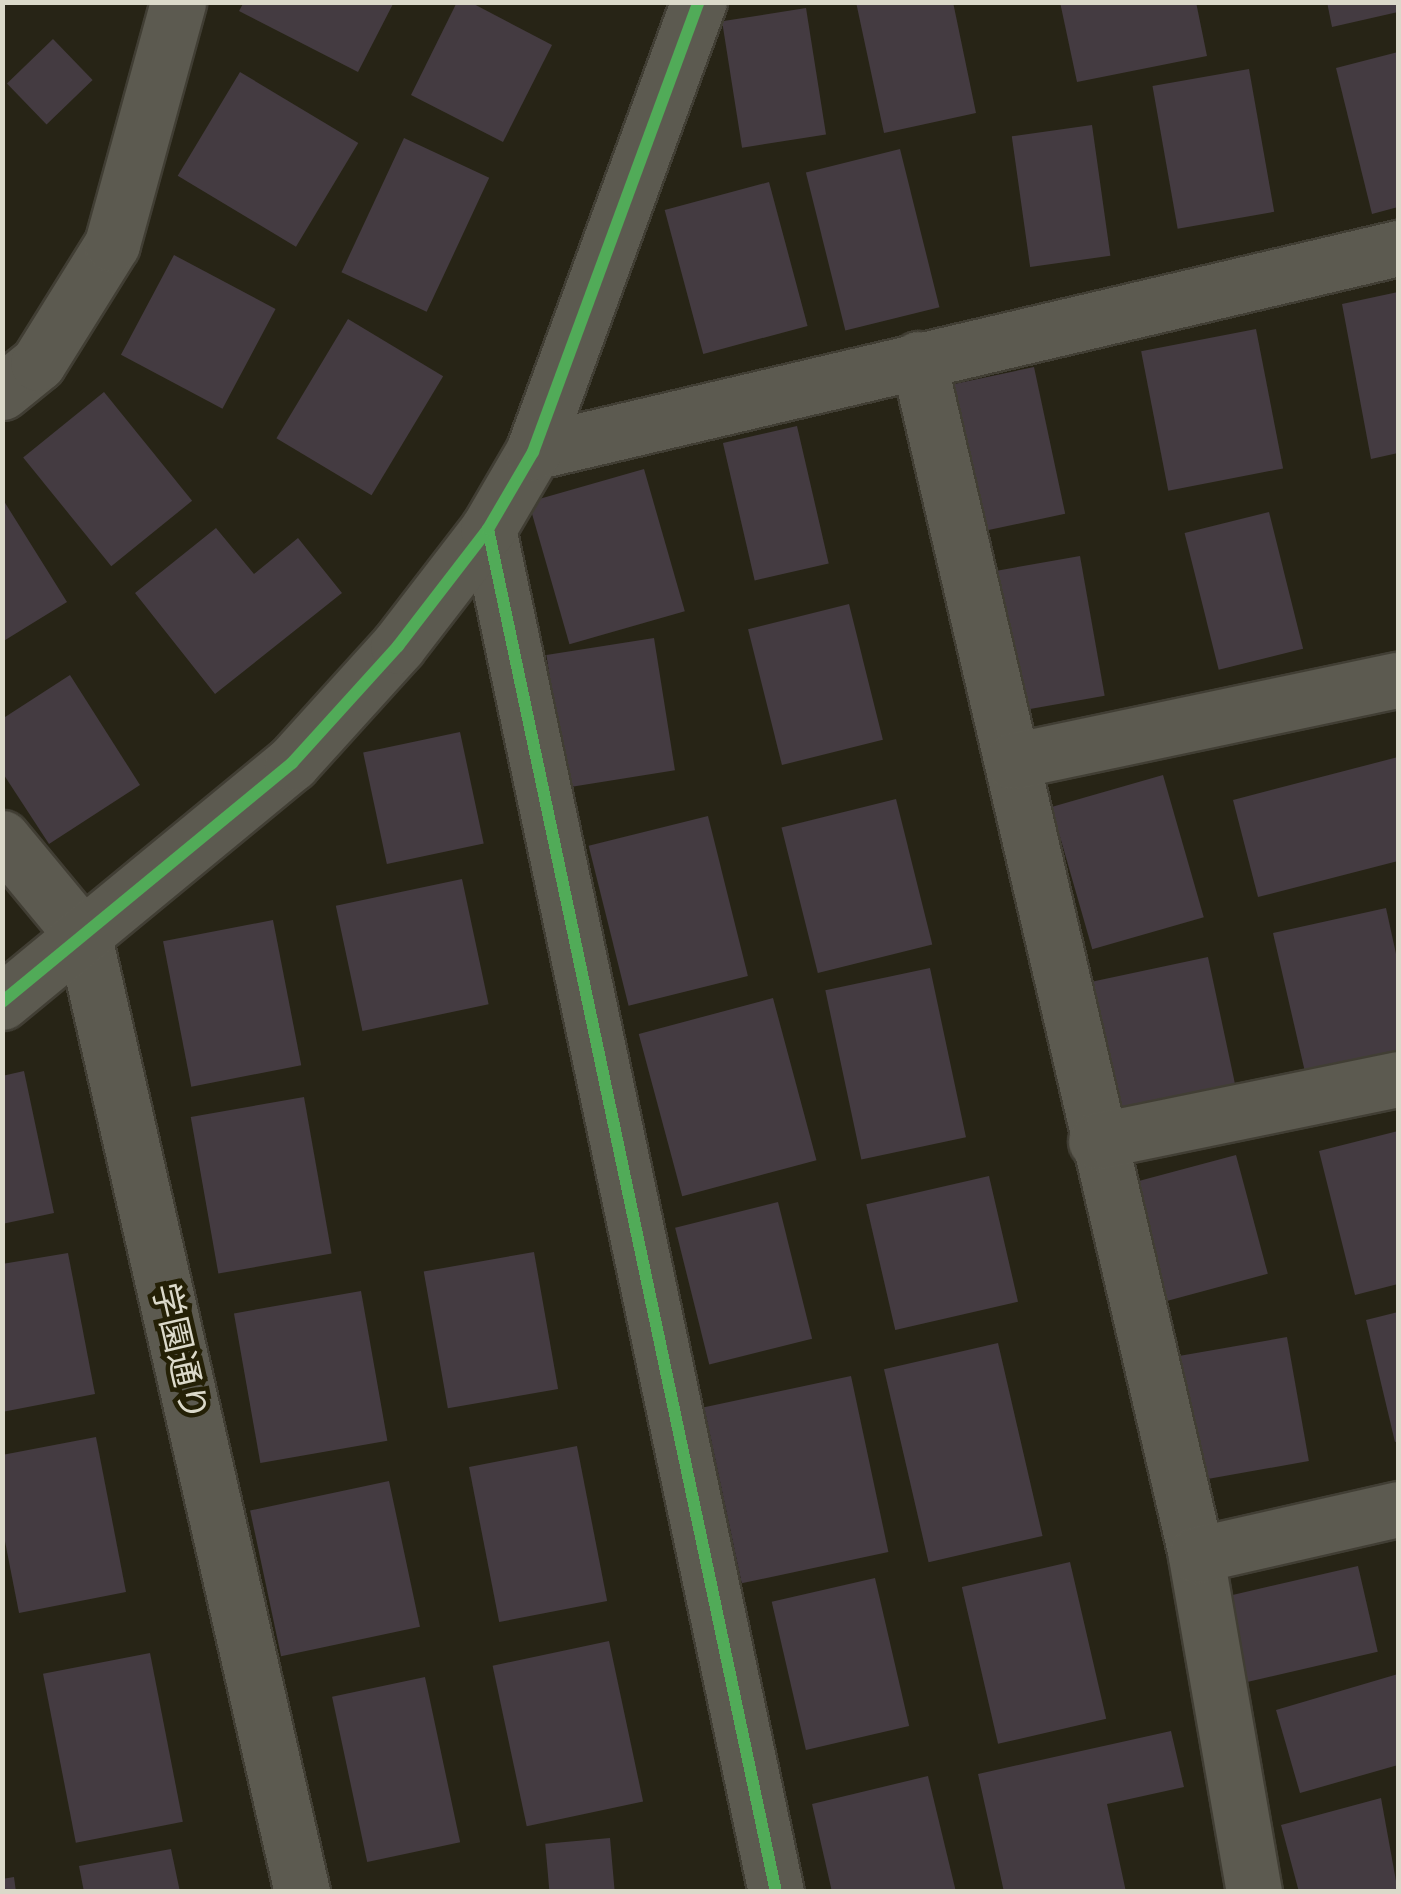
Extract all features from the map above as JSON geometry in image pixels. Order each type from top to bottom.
[{"type":"street","points":[[2,392],[38,363],[112,244],[178,2]]},
{"type":"street","points":[[2,1002],[292,763],[398,646],[488,529],[533,452],[699,2]]},
{"type":"street","points":[[533,452],[1398,248]]},
{"type":"street","points":[[918,359],[1096,1141],[1196,1556],[1254,1892]]},
{"type":"street","points":[[488,529],[776,1892]]},
{"type":"street","points":[[1012,761],[1398,680]]},
{"type":"street","name":"学園通り","points":[[2,838],[84,937],[302,1892]]},
{"type":"street","points":[[1096,1141],[1398,1079]]},
{"type":"street","points":[[1196,1556],[1398,1509]]},
{"type":"building","points":[[244,2],[394,2],[358,72],[239,11]]},
{"type":"building","points":[[457,2],[470,2],[552,45],[503,142],[411,95]]},
{"type":"building","points":[[856,2],[953,2],[976,113],[884,133]]},
{"type":"building","points":[[1060,2],[1196,2],[1207,56],[1077,82]]},
{"type":"building","points":[[1327,2],[1398,2],[1398,12],[1332,27]]},
{"type":"building","points":[[806,8],[826,134],[742,148],[722,21]]},
{"type":"building","points":[[53,39],[93,80],[47,124],[7,83]]},
{"type":"building","points":[[1398,52],[1398,207],[1372,214],[1336,68]]},
{"type":"building","points":[[1249,69],[1274,212],[1178,229],[1152,86]]},
{"type":"building","points":[[240,72],[358,143],[296,247],[178,176]]},
{"type":"building","points":[[1092,125],[1110,256],[1030,267],[1012,136]]},
{"type":"building","points":[[404,138],[489,178],[427,312],[341,272]]},
{"type":"building","points":[[900,149],[939,307],[845,331],[806,172]]},
{"type":"building","points":[[769,182],[808,326],[703,354],[665,210]]},
{"type":"building","points":[[174,255],[276,309],[222,409],[121,355]]},
{"type":"building","points":[[1398,292],[1398,453],[1371,459],[1342,304]]},
{"type":"building","points":[[348,319],[443,376],[372,495],[276,438]]},
{"type":"building","points":[[1256,329],[1283,468],[1168,491],[1141,351]]},
{"type":"building","points":[[1034,367],[1065,514],[961,536],[929,389]]},
{"type":"building","points":[[104,392],[192,501],[111,566],[23,457]]},
{"type":"building","points":[[797,426],[829,563],[755,580],[723,443]]},
{"type":"building","points":[[644,469],[685,611],[569,644],[529,502]]},
{"type":"building","points":[[2,498],[67,602],[2,642]]},
{"type":"building","points":[[1269,512],[1303,649],[1219,670],[1185,533]]},
{"type":"building","points":[[216,528],[254,574],[298,538],[342,593],[215,694],[135,593]]},
{"type":"building","points":[[1080,556],[1105,696],[1010,713],[985,573]]},
{"type":"building","points":[[849,604],[883,740],[782,765],[748,629]]},
{"type":"building","points":[[654,638],[675,770],[567,787],[546,655]]},
{"type":"building","points":[[70,675],[140,785],[49,844],[2,772],[2,719]]},
{"type":"building","points":[[460,732],[484,844],[387,864],[363,753]]},
{"type":"building","points":[[1398,757],[1398,861],[1258,897],[1233,800]]},
{"type":"building","points":[[1163,775],[1204,917],[1092,949],[1051,807]]},
{"type":"building","points":[[896,799],[932,945],[818,973],[782,828]]},
{"type":"building","points":[[708,816],[748,976],[629,1006],[589,846]]},
{"type":"building","points":[[462,879],[489,1004],[362,1031],[336,906]]},
{"type":"building","points":[[1386,908],[1398,963],[1398,1051],[1305,1072],[1273,933]]},
{"type":"building","points":[[273,920],[301,1065],[191,1087],[163,941]]},
{"type":"building","points":[[1208,957],[1235,1086],[1100,1115],[1073,986]]},
{"type":"building","points":[[930,968],[966,1137],[861,1159],[825,990]]},
{"type":"building","points":[[773,998],[816,1160],[682,1196],[639,1034]]},
{"type":"building","points":[[24,1071],[54,1213],[2,1224],[2,1076]]},
{"type":"building","points":[[304,1097],[332,1254],[218,1274],[191,1117]]},
{"type":"building","points":[[1398,1131],[1398,1284],[1355,1295],[1319,1151]]},
{"type":"building","points":[[1236,1155],[1268,1274],[1151,1305],[1119,1186]]},
{"type":"building","points":[[989,1176],[1018,1302],[895,1330],[866,1204]]},
{"type":"building","points":[[778,1202],[812,1339],[709,1364],[675,1228]]},
{"type":"building","points":[[534,1252],[558,1389],[448,1408],[424,1271]]},
{"type":"building","points":[[68,1253],[95,1394],[2,1412],[2,1264]]},
{"type":"building","points":[[361,1291],[387,1441],[260,1463],[234,1313]]},
{"type":"building","points":[[1398,1312],[1398,1441],[1395,1442],[1366,1320]]},
{"type":"building","points":[[1287,1337],[1309,1461],[1194,1481],[1172,1357]]},
{"type":"building","points":[[998,1343],[1043,1536],[929,1562],[884,1369]]},
{"type":"building","points":[[851,1376],[888,1552],[742,1583],[704,1407]]},
{"type":"building","points":[[96,1437],[126,1592],[19,1613],[2,1526],[2,1455]]},
{"type":"building","points":[[577,1446],[607,1601],[499,1622],[469,1467]]},
{"type":"building","points":[[389,1481],[420,1627],[281,1656],[250,1511]]},
{"type":"building","points":[[1070,1562],[1106,1719],[998,1744],[962,1587]]},
{"type":"building","points":[[1358,1566],[1378,1652],[1238,1684],[1219,1598]]},
{"type":"building","points":[[875,1578],[909,1726],[806,1750],[772,1602]]},
{"type":"building","points":[[609,1641],[643,1801],[527,1826],[493,1666]]},
{"type":"building","points":[[150,1653],[183,1822],[76,1843],[43,1674]]},
{"type":"building","points":[[1398,1674],[1398,1765],[1300,1793],[1276,1710]]},
{"type":"building","points":[[425,1677],[460,1842],[367,1862],[332,1697]]},
{"type":"building","points":[[1171,1731],[1184,1787],[1107,1804],[1126,1892],[1004,1892],[978,1774]]},
{"type":"building","points":[[928,1776],[956,1892],[832,1892],[812,1804]]},
{"type":"building","points":[[1381,1798],[1398,1892],[1299,1892],[1281,1825]]},
{"type":"building","points":[[610,1838],[615,1892],[549,1892],[545,1844]]},
{"type":"building","points":[[171,1849],[180,1892],[84,1892],[79,1866]]},
{"type":"building","points":[[14,1877],[16,1892],[2,1892],[2,1879]]},
{"type":"cycle path","points":[[2,1002],[292,763],[398,646],[488,529],[533,452],[699,2]]},
{"type":"cycle path","points":[[488,529],[776,1892]]}]
